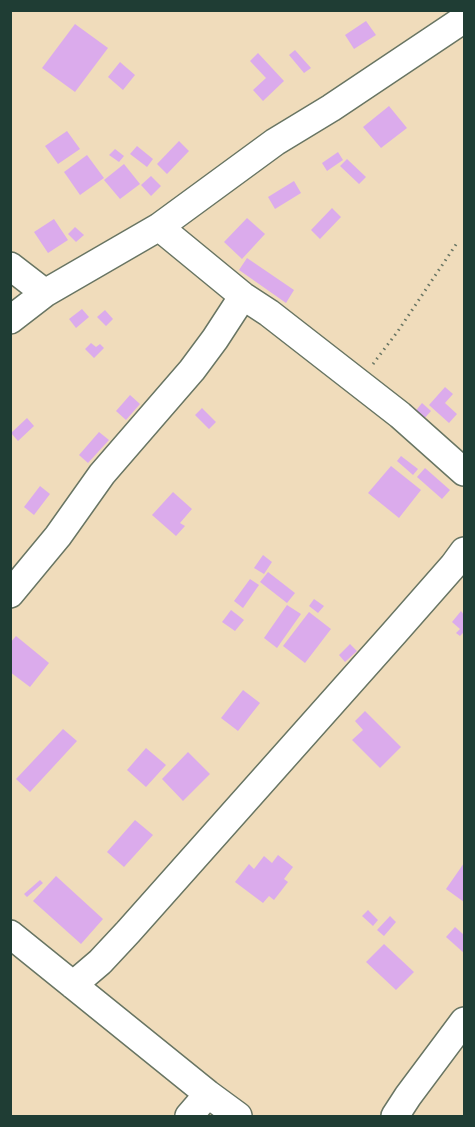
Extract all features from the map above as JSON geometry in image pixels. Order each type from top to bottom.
[{"type":"street","points":[[10,320],[45,293],[159,226],[275,142],[331,108],[465,19]]},
{"type":"street","points":[[159,226],[243,296],[269,313],[359,382],[465,472]]},
{"type":"street","points":[[10,267],[45,293]]},
{"type":"street","points":[[10,594],[58,536],[102,474],[192,370],[243,296]]},
{"type":"street","points":[[73,985],[100,962],[128,932],[465,551]]},
{"type":"street","points":[[10,934],[238,1116]]},
{"type":"street","points":[[395,1116],[465,1021]]},
{"type":"street","points":[[189,1116],[208,1094]]},
{"type":"path","points":[[359,382],[398,331],[457,243]]},
{"type":"building","points":[[366,21],[376,35],[354,49],[345,35]]},
{"type":"building","points":[[75,24],[108,48],[75,92],[42,68]]},
{"type":"building","points":[[295,50],[311,68],[304,73],[289,55]]},
{"type":"building","points":[[258,53],[284,81],[263,101],[253,90],[266,78],[250,61]]},
{"type":"building","points":[[120,62],[135,75],[123,90],[108,77]]},
{"type":"building","points":[[389,106],[407,128],[381,148],[363,127]]},
{"type":"building","points":[[67,131],[80,149],[58,164],[45,146]]},
{"type":"building","points":[[179,141],[189,151],[167,174],[157,164]]},
{"type":"building","points":[[137,146],[153,159],[147,167],[130,154]]},
{"type":"building","points":[[115,149],[124,156],[119,162],[109,155]]},
{"type":"building","points":[[338,152],[343,160],[327,171],[322,163]]},
{"type":"building","points":[[87,155],[104,178],[80,195],[64,172]]},
{"type":"building","points":[[347,159],[366,177],[359,184],[340,166]]},
{"type":"building","points":[[124,164],[140,184],[120,199],[104,180]]},
{"type":"building","points":[[151,176],[161,186],[151,196],[141,185]]},
{"type":"building","points":[[294,181],[301,193],[275,209],[268,197]]},
{"type":"building","points":[[332,208],[341,217],[320,239],[311,230]]},
{"type":"building","points":[[247,218],[265,234],[242,259],[224,242]]},
{"type":"building","points":[[54,219],[68,240],[48,253],[34,232]]},
{"type":"building","points":[[75,227],[84,235],[76,242],[68,234]]},
{"type":"building","points":[[247,258],[294,290],[286,303],[239,270]]},
{"type":"building","points":[[82,309],[89,317],[76,328],[69,319]]},
{"type":"building","points":[[105,310],[113,319],[106,326],[97,317]]},
{"type":"building","points":[[91,343],[96,347],[100,344],[104,348],[94,358],[85,349]]},
{"type":"building","points":[[445,387],[453,394],[445,403],[457,414],[449,423],[429,405]]},
{"type":"building","points":[[130,395],[140,404],[126,420],[116,411]]},
{"type":"building","points":[[422,403],[431,411],[422,421],[414,413]]},
{"type":"building","points":[[202,408],[216,422],[209,429],[195,415]]},
{"type":"building","points":[[27,418],[34,426],[18,441],[11,433]]},
{"type":"building","points":[[99,432],[109,440],[88,463],[79,455]]},
{"type":"building","points":[[401,456],[418,469],[413,475],[397,461]]},
{"type":"building","points":[[391,466],[421,490],[399,518],[368,493]]},
{"type":"building","points":[[425,468],[450,490],[442,499],[417,477]]},
{"type":"building","points":[[40,486],[50,494],[34,515],[24,507]]},
{"type":"building","points":[[173,492],[192,509],[180,523],[185,526],[176,536],[152,515]]},
{"type":"building","points":[[263,555],[272,562],[264,574],[254,568]]},
{"type":"building","points":[[268,572],[295,593],[287,603],[260,582]]},
{"type":"building","points":[[250,579],[259,585],[243,608],[234,601]]},
{"type":"building","points":[[314,599],[324,606],[318,613],[309,606]]},
{"type":"building","points":[[287,605],[301,614],[277,648],[264,638]]},
{"type":"building","points":[[231,610],[244,620],[235,631],[222,622]]},
{"type":"building","points":[[461,611],[464,615],[464,632],[460,636],[456,633],[460,629],[452,622]]},
{"type":"building","points":[[309,612],[331,629],[305,663],[283,646]]},
{"type":"building","points":[[16,636],[49,663],[30,687],[10,672],[10,643]]},
{"type":"building","points":[[350,644],[357,651],[345,662],[339,655]]},
{"type":"building","points":[[243,690],[260,703],[238,731],[221,718]]},
{"type":"building","points":[[365,711],[401,747],[380,768],[352,740],[363,730],[355,721]]},
{"type":"building","points":[[63,729],[77,741],[30,792],[16,779]]},
{"type":"building","points":[[146,748],[166,765],[146,787],[127,770]]},
{"type":"building","points":[[188,752],[210,774],[183,801],[162,779]]},
{"type":"building","points":[[135,820],[153,835],[124,867],[107,852]]},
{"type":"building","points":[[278,855],[293,867],[284,879],[288,882],[274,900],[269,896],[263,903],[235,882],[249,864],[254,869],[264,856],[272,863]]},
{"type":"building","points":[[464,863],[464,902],[446,889]]},
{"type":"building","points":[[56,876],[103,919],[81,944],[33,901]]},
{"type":"building","points":[[40,880],[43,883],[27,897],[24,894]]},
{"type":"building","points":[[368,910],[378,920],[373,926],[362,916]]},
{"type":"building","points":[[390,916],[396,922],[384,936],[377,930]]},
{"type":"building","points":[[455,927],[464,935],[464,953],[446,937]]},
{"type":"building","points":[[384,944],[414,972],[396,990],[366,962]]}]
